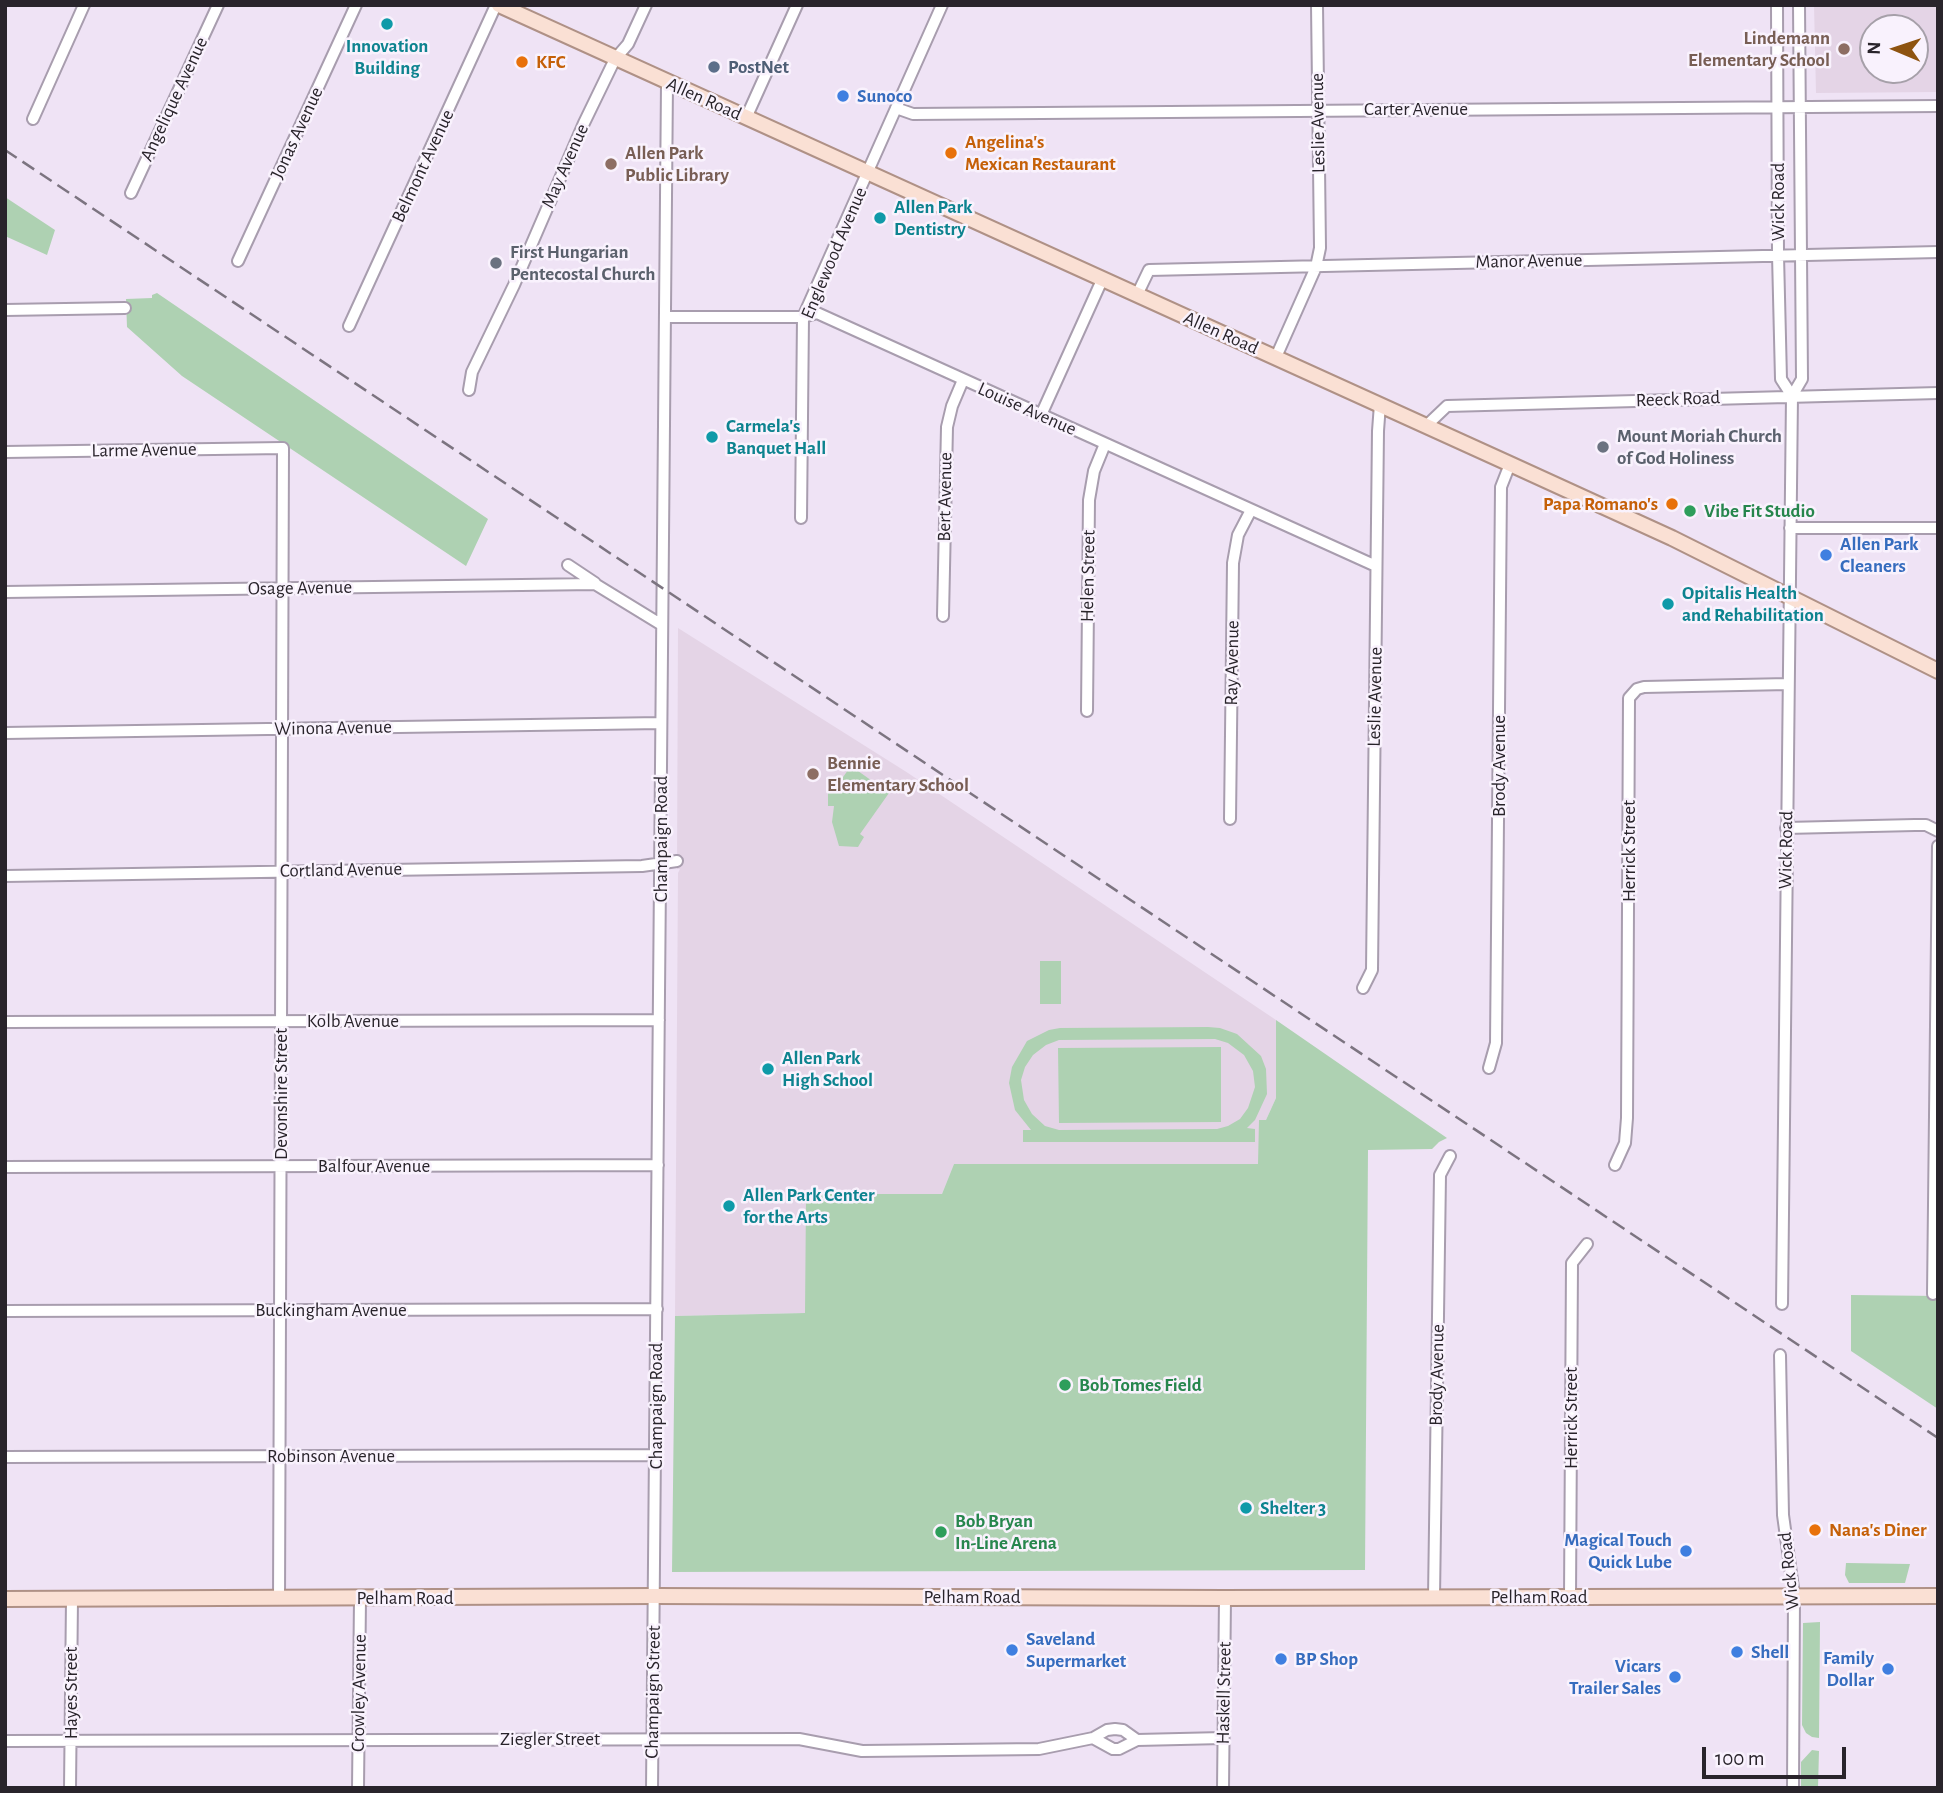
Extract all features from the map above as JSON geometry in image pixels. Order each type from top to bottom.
[{"type":"main road","name":"Allen Road","points":[[498,5],[1672,538],[1938,671]]},
{"type":"main road","name":"Pelham Road","points":[[5,1599],[1938,1596]]},
{"type":"street","points":[[33,119],[84,5]]},
{"type":"street","name":"Angelique Avenue","points":[[131,193],[218,5]]},
{"type":"street","name":"Jonas Avenue","points":[[239,261],[356,5]]},
{"type":"street","name":"Belmont Avenue","points":[[349,326],[498,5]]},
{"type":"street","points":[[615,60],[628,44],[646,5]]},
{"type":"street","points":[[746,118],[797,5]]},
{"type":"street","name":"Englewood Avenue","points":[[801,518],[803,317],[942,5]]},
{"type":"street","name":"Leslie Avenue","points":[[1276,357],[1316,267],[1320,248],[1317,5]]},
{"type":"street","name":"Wick Road","points":[[1777,5],[1780,379],[1791,396]]},
{"type":"street","name":"Wick Road","points":[[1782,1304],[1791,396],[1802,379],[1799,5]]},
{"type":"street","name":"May Avenue","points":[[470,390],[471,372],[514,285],[584,123],[615,60]]},
{"type":"street","name":"Champaign Road","points":[[655,1596],[667,83]]},
{"type":"street","name":"Carter Avenue","points":[[896,108],[913,114],[1938,106]]},
{"type":"street","name":"Manor Avenue","points":[[1137,295],[1149,270],[1938,252]]},
{"type":"street","points":[[1041,415],[1102,280]]},
{"type":"street","points":[[5,310],[125,308]]},
{"type":"street","name":"Louise Avenue","points":[[665,317],[803,317],[817,313],[1376,566]]},
{"type":"street","name":"Bert Avenue","points":[[943,616],[947,428],[951,406],[963,380]]},
{"type":"street","name":"Reeck Road","points":[[1426,426],[1447,406],[1938,393]]},
{"type":"street","name":"Leslie Avenue","points":[[1363,988],[1371,970],[1380,404]]},
{"type":"street","name":"Helen Street","points":[[1087,711],[1089,500],[1094,471],[1105,444]]},
{"type":"street","name":"Larme Avenue","points":[[5,452],[283,448]]},
{"type":"street","name":"Devonshire Street","points":[[279,1599],[283,448]]},
{"type":"street","name":"Brody Avenue","points":[[1489,1068],[1496,1043],[1501,487],[1510,464]]},
{"type":"street","name":"Ray Avenue","points":[[1230,819],[1233,563],[1238,535],[1251,510]]},
{"type":"street","points":[[1790,528],[1938,528]]},
{"type":"street","points":[[568,565],[662,625]]},
{"type":"street","name":"Osage Avenue","points":[[5,592],[595,584]]},
{"type":"street","name":"Herrick Street","points":[[1615,1165],[1625,1143],[1627,1118],[1629,698],[1637,689],[1644,687],[1788,684]]},
{"type":"street","name":"Winona Avenue","points":[[5,733],[661,723]]},
{"type":"street","points":[[1786,828],[1926,825],[1938,831]]},
{"type":"street","points":[[1933,1294],[1938,846]]},
{"type":"street","name":"Cortland Avenue","points":[[5,876],[677,862]]},
{"type":"street","name":"Kolb Avenue","points":[[5,1022],[659,1020]]},
{"type":"street","name":"Brody Avenue","points":[[1434,1597],[1440,1175],[1450,1156]]},
{"type":"street","name":"Balfour Avenue","points":[[5,1167],[658,1165]]},
{"type":"street","name":"Herrick Street","points":[[1570,1597],[1572,1263],[1587,1244]]},
{"type":"street","name":"Buckingham Avenue","points":[[5,1311],[657,1309]]},
{"type":"street","name":"Wick Road","points":[[1780,1355],[1783,1515],[1794,1595],[1793,1788]]},
{"type":"street","name":"Robinson Avenue","points":[[5,1457],[656,1455]]},
{"type":"street","name":"Champaign Street","points":[[652,1788],[655,1596]]},
{"type":"street","name":"Haskell Street","points":[[1223,1788],[1225,1598]]},
{"type":"street","name":"Hayes Street","points":[[70,1788],[72,1599]]},
{"type":"street","name":"Crowley Avenue","points":[[358,1788],[360,1599]]},
{"type":"street","name":"Ziegler Street","points":[[5,1741],[799,1739],[862,1751],[1039,1749],[1093,1738],[1107,1730],[1115,1729],[1123,1730],[1138,1740]]},
{"type":"street","name":"Ziegler Street","points":[[1093,1738],[1113,1749],[1138,1740],[1223,1738]]},
{"type":"shaded area","name":"Lindemann Elementary School","points":[[1814,5],[1938,5],[1938,92],[1816,93]]},
{"type":"shaded area","points":[[678,628],[908,773],[1276,1020],[1276,1098],[1266,1120],[1259,1120],[1259,1164],[954,1164],[942,1194],[812,1194],[806,1199],[806,1313],[675,1316],[680,869],[677,869]]},
{"type":"green space","points":[[5,197],[55,230],[47,255],[5,236]]},
{"type":"green space","points":[[157,293],[488,519],[466,566],[182,376],[127,327],[126,299],[152,298],[152,295]]},
{"type":"green space","points":[[851,766],[889,793],[860,834],[864,837],[858,847],[839,846],[832,822],[834,806],[828,806],[828,785],[838,784]]},
{"type":"green space","points":[[1040,961],[1061,961],[1061,1004],[1040,1004]]},
{"type":"green space","points":[[1276,1020],[1447,1138],[1432,1149],[1368,1150],[1365,1570],[672,1572],[675,1316],[805,1313],[806,1199],[812,1194],[942,1194],[954,1164],[1258,1164],[1259,1120],[1266,1120],[1276,1098]]},
{"type":"green space","points":[[1208,1027],[1237,1034],[1261,1056],[1266,1069],[1267,1094],[1255,1120],[1247,1128],[1255,1129],[1255,1142],[1023,1142],[1023,1130],[1031,1130],[1015,1110],[1009,1083],[1012,1067],[1027,1041],[1049,1030]],"holes":[[[1215,1039],[1228,1043],[1244,1055],[1253,1071],[1255,1087],[1248,1108],[1240,1119],[1228,1126],[1217,1129],[1059,1130],[1045,1126],[1032,1114],[1024,1100],[1021,1080],[1025,1067],[1033,1055],[1046,1045],[1059,1040]]]},
{"type":"green space","points":[[1221,1047],[1221,1122],[1059,1123],[1058,1048]]},
{"type":"green space","points":[[1851,1295],[1938,1296],[1938,1409],[1851,1351]]},
{"type":"green space","points":[[1846,1563],[1910,1564],[1905,1583],[1849,1583],[1845,1575]]},
{"type":"green space","points":[[1820,1622],[1819,1738],[1806,1733],[1802,1725],[1803,1623]]},
{"type":"green space","points":[[1812,1750],[1819,1751],[1818,1788],[1801,1788],[1801,1762]]},
{"type":"railway","points":[[5,150],[1938,1438]]},
{"type":"place","name":"Innovation Building","points":[[387,24]]},
{"type":"place","name":"Lindemann Elementary School","points":[[1844,49]]},
{"type":"place","name":"KFC","points":[[522,62]]},
{"type":"place","name":"PostNet","points":[[714,67]]},
{"type":"place","name":"Sunoco","points":[[843,96]]},
{"type":"place","name":"Angelina's Mexican Restaurant","points":[[951,153]]},
{"type":"place","name":"Allen Park Public Library","points":[[611,164]]},
{"type":"place","name":"Allen Park Dentistry","points":[[880,218]]},
{"type":"place","name":"First Hungarian Pentecostal Church","points":[[496,263]]},
{"type":"place","name":"Carmela's Banquet Hall","points":[[712,437]]},
{"type":"place","name":"Mount Moriah Church of God Holiness","points":[[1603,447]]},
{"type":"place","name":"Papa Romano's","points":[[1672,504]]},
{"type":"place","name":"Vibe Fit Studio","points":[[1690,511]]},
{"type":"place","name":"Allen Park Cleaners","points":[[1826,555]]},
{"type":"place","name":"Opitalis Health and Rehabilitation","points":[[1668,604]]},
{"type":"place","name":"Bennie Elementary School","points":[[813,774]]},
{"type":"place","name":"Allen Park High School","points":[[768,1069]]},
{"type":"place","name":"Allen Park Center for the Arts","points":[[729,1206]]},
{"type":"place","name":"Bob Tomes Field","points":[[1065,1385]]},
{"type":"place","name":"Shelter 3","points":[[1246,1508]]},
{"type":"place","name":"Nana's Diner","points":[[1815,1530]]},
{"type":"place","name":"Bob Bryan In-Line Arena","points":[[941,1532]]},
{"type":"place","name":"Magical Touch Quick Lube","points":[[1686,1551]]},
{"type":"place","name":"Saveland Supermarket","points":[[1012,1650]]},
{"type":"place","name":"Shell","points":[[1737,1652]]},
{"type":"place","name":"BP Shop","points":[[1281,1659]]},
{"type":"place","name":"Family Dollar","points":[[1888,1669]]},
{"type":"place","name":"Vicars Trailer Sales","points":[[1675,1677]]}]
